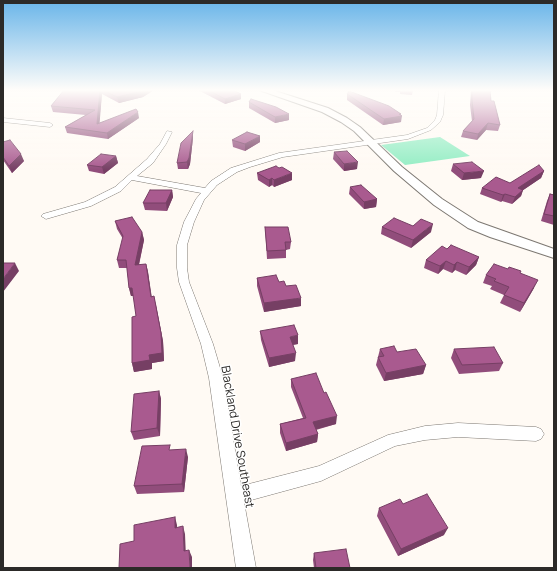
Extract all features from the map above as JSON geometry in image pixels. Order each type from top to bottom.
[{"type":"street","points":[[338,117],[357,129],[404,174],[455,214],[473,225],[494,234],[554,254]]},
{"type":"street","name":"Blackland Drive Southeast","points":[[246,568],[216,378],[207,344],[188,293],[182,268],[182,245],[184,233],[195,209],[206,191],[234,170],[261,160],[302,152],[408,137],[429,129],[438,121],[439,117]]},
{"type":"street","points":[[3,120],[50,125]]},
{"type":"street","points":[[46,216],[75,208],[111,194],[132,178],[156,154],[169,132]]},
{"type":"street","points":[[132,178],[206,191]]},
{"type":"street","points":[[234,496],[321,473],[393,440],[425,433],[458,430],[536,434]]},
{"type":"green space","points":[[440,137],[470,156],[405,165],[381,145]]},
{"type":"building","points":[[83,117],[98,117],[97,124],[116,117],[131,117],[107,133],[65,127]]},
{"type":"building","points":[[381,117],[398,117],[384,119]]},
{"type":"building","points":[[474,117],[498,117],[500,125],[488,123],[478,134],[463,131],[474,119]]},
{"type":"building","points":[[193,131],[189,158],[187,162],[177,163],[181,143]]},
{"type":"building","points":[[247,132],[260,136],[245,144],[232,140]]},
{"type":"building","points":[[10,140],[21,154],[9,166],[3,157],[3,142]]},
{"type":"building","points":[[347,151],[358,162],[344,164],[334,152]]},
{"type":"building","points":[[101,154],[116,156],[102,167],[87,165]]},
{"type":"building","points":[[472,162],[484,171],[464,173],[453,164]]},
{"type":"building","points":[[539,165],[544,171],[518,188],[523,190],[515,197],[505,194],[503,195],[482,188],[496,177],[510,183]]},
{"type":"building","points":[[276,166],[279,168],[282,167],[292,173],[274,180],[272,178],[269,180],[257,173]]},
{"type":"building","points":[[361,185],[377,199],[364,202],[350,187]]},
{"type":"building","points":[[150,190],[172,190],[166,203],[143,203]]},
{"type":"building","points":[[550,194],[554,195],[554,216],[544,214]]},
{"type":"building","points":[[132,217],[142,232],[135,265],[146,264],[151,297],[154,296],[161,333],[162,353],[149,355],[150,360],[132,363],[132,317],[136,316],[132,288],[129,288],[126,260],[117,260],[123,236],[115,221]]},
{"type":"building","points":[[394,218],[413,226],[421,219],[433,224],[413,240],[382,227]]},
{"type":"building","points":[[265,227],[288,227],[291,242],[285,242],[286,250],[267,251]]},
{"type":"building","points":[[451,245],[479,257],[469,267],[457,262],[454,265],[446,261],[440,266],[426,260],[442,246],[447,249]]},
{"type":"building","points":[[3,263],[15,263],[3,279]]},
{"type":"building","points":[[494,264],[508,269],[509,267],[521,271],[520,273],[538,280],[524,303],[504,295],[509,287],[494,281],[496,279],[486,275]]},
{"type":"building","points":[[276,275],[279,282],[284,281],[286,286],[296,285],[301,298],[264,303],[257,278]]},
{"type":"building","points":[[294,325],[298,335],[290,337],[296,353],[269,358],[260,331]]},
{"type":"building","points":[[394,346],[397,352],[416,349],[426,365],[386,373],[378,357],[384,356],[380,349]]},
{"type":"building","points":[[494,347],[503,363],[462,365],[454,349]]},
{"type":"building","points":[[316,373],[324,393],[326,392],[337,416],[313,422],[318,434],[286,443],[280,424],[306,418],[291,379]]},
{"type":"building","points":[[159,391],[157,428],[131,432],[134,394]]},
{"type":"building","points":[[170,445],[169,450],[186,449],[182,484],[134,486],[142,446]]},
{"type":"building","points":[[427,494],[448,528],[401,549],[379,508],[400,499],[403,504]]},
{"type":"building","points":[[175,517],[175,528],[183,526],[184,551],[189,550],[190,568],[119,568],[120,544],[134,541],[134,525]]},
{"type":"building","points":[[346,549],[350,568],[316,568],[314,553]]}]
